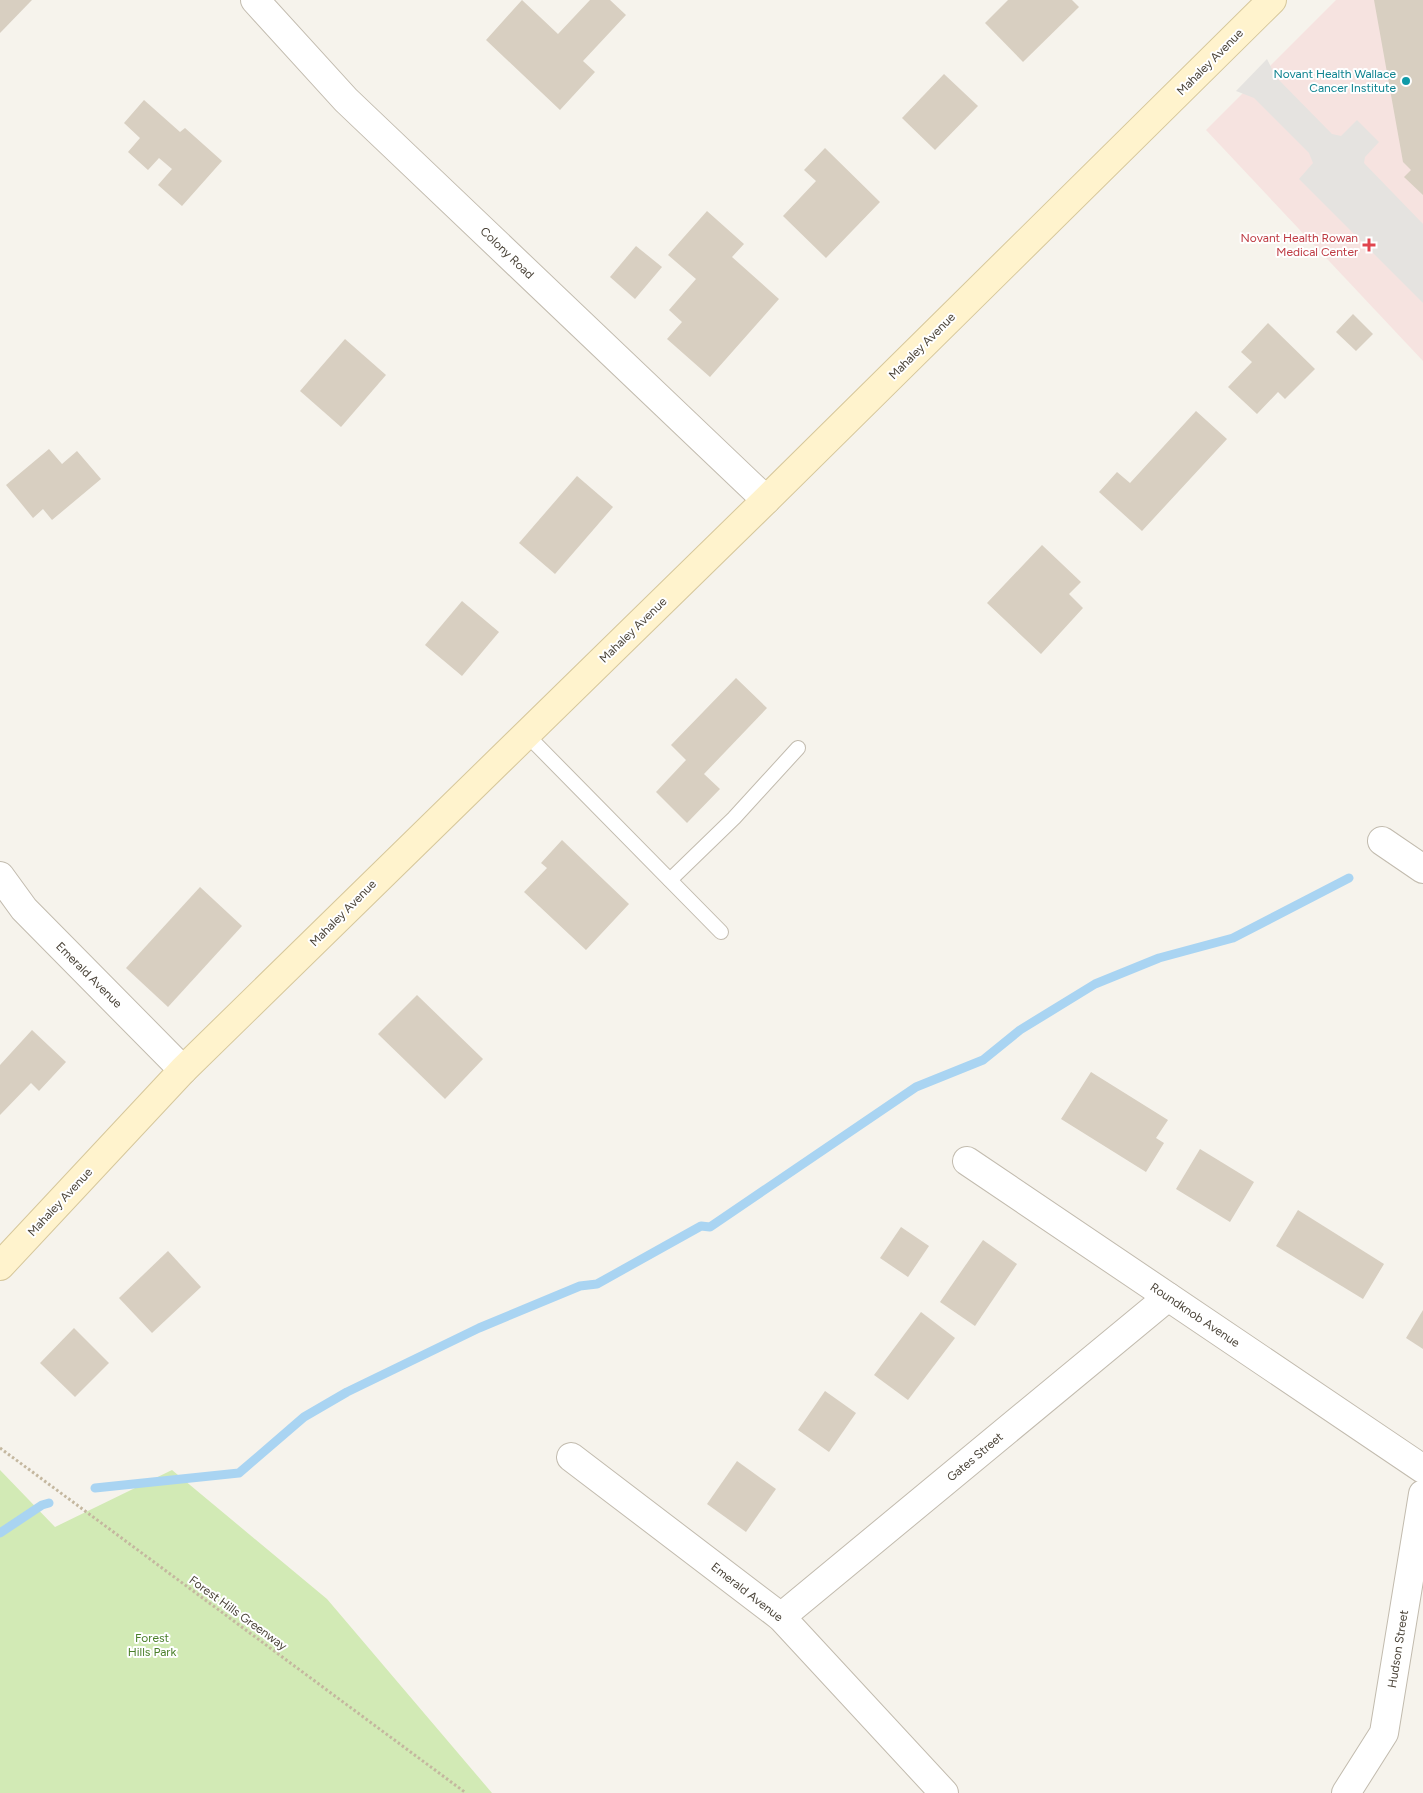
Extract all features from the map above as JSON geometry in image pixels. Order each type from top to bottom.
[{"type":"street","name":"Colony Road","points":[[255,0],[346,100],[766,500]]},
{"type":"street","name":"Mahaley Avenue","points":[[0,1266],[183,1070],[766,500],[1272,0]]},
{"type":"street","points":[[1382,840],[1423,869]]},
{"type":"street","name":"Emerald Avenue","points":[[0,876],[24,909],[183,1070]]},
{"type":"street","name":"Roundknob Avenue","points":[[967,1161],[1423,1469]]},
{"type":"street","name":"Gates Street","points":[[781,1618],[1168,1297]]},
{"type":"street","name":"Emerald Avenue","points":[[571,1458],[781,1618],[944,1793]]},
{"type":"street","name":"Hudson Street","points":[[1346,1793],[1384,1733],[1423,1494]]},
{"type":"lane","points":[[526,734],[721,932]]},
{"type":"lane","points":[[670,880],[734,818],[798,748]]},
{"type":"path","name":"Forest Hills Greenway","points":[[0,1448],[466,1793]]},
{"type":"shaded area","name":"Novant Health Rowan Medical Center","points":[[1336,0],[1423,0],[1423,361],[1206,130]]},
{"type":"shaded area","points":[[1267,59],[1276,77],[1332,134],[1341,136],[1357,120],[1379,142],[1365,157],[1364,163],[1423,224],[1423,303],[1299,179],[1313,163],[1309,153],[1254,98],[1236,91]]},
{"type":"green space","name":"Forest Hills Park","points":[[0,1470],[55,1527],[172,1470],[327,1599],[492,1793],[0,1793]]},
{"type":"building","points":[[0,0],[32,0],[0,33]]},
{"type":"building","points":[[522,0],[558,34],[590,0],[610,0],[626,15],[583,61],[595,72],[560,110],[486,40]]},
{"type":"building","points":[[1008,0],[1072,0],[1079,7],[1023,62],[985,23]]},
{"type":"building","name":"Novant Health Wallace Cancer Institute","points":[[1374,0],[1423,0],[1423,195],[1404,177],[1411,170],[1403,162]]},
{"type":"building","points":[[944,74],[978,106],[935,150],[902,118]]},
{"type":"building","points":[[144,100],[180,132],[185,128],[222,161],[182,206],[158,185],[172,169],[159,158],[148,170],[128,152],[140,138],[124,123]]},
{"type":"building","points":[[825,148],[880,202],[826,258],[783,216],[816,181],[804,170]]},
{"type":"building","points":[[707,211],[744,244],[732,257],[779,299],[710,377],[667,339],[682,322],[669,310],[696,279],[668,255]]},
{"type":"building","points":[[636,246],[662,267],[635,299],[610,277]]},
{"type":"building","points":[[1353,314],[1373,334],[1356,351],[1336,332]]},
{"type":"building","points":[[1268,323],[1315,369],[1285,399],[1278,392],[1257,414],[1228,387],[1252,362],[1241,352]]},
{"type":"building","points":[[345,339],[386,375],[341,427],[300,391]]},
{"type":"building","points":[[1196,411],[1227,439],[1142,531],[1099,492],[1117,472],[1130,483]]},
{"type":"building","points":[[49,449],[62,464],[77,451],[101,479],[52,520],[43,509],[33,518],[6,485]]},
{"type":"building","points":[[577,476],[613,507],[555,574],[519,543]]},
{"type":"building","points":[[1042,545],[1081,582],[1069,594],[1083,608],[1041,654],[987,603]]},
{"type":"building","points":[[462,601],[499,632],[462,676],[425,645]]},
{"type":"building","points":[[736,678],[767,708],[704,774],[720,789],[687,823],[656,792],[686,760],[671,745]]},
{"type":"building","points":[[562,840],[629,904],[586,950],[524,892],[547,868],[541,863]]},
{"type":"building","points":[[200,887],[242,926],[168,1007],[126,968]]},
{"type":"building","points":[[417,995],[483,1059],[445,1099],[378,1034]]},
{"type":"building","points":[[32,1030],[66,1062],[39,1091],[31,1083],[0,1115],[0,1065]]},
{"type":"building","points":[[1091,1072],[1168,1120],[1156,1138],[1164,1143],[1146,1172],[1061,1119]]},
{"type":"building","points":[[1200,1149],[1254,1182],[1230,1222],[1176,1189]]},
{"type":"building","points":[[1298,1210],[1384,1264],[1363,1299],[1276,1246]]},
{"type":"building","points":[[901,1227],[929,1246],[908,1277],[880,1258]]},
{"type":"building","points":[[983,1240],[1017,1264],[975,1326],[940,1302]]},
{"type":"building","points":[[168,1251],[201,1287],[152,1333],[119,1298]]},
{"type":"building","points":[[1423,1310],[1423,1349],[1406,1338]]},
{"type":"building","points":[[921,1312],[955,1338],[908,1400],[874,1375]]},
{"type":"building","points":[[74,1328],[109,1363],[75,1397],[40,1363]]},
{"type":"building","points":[[825,1391],[856,1413],[829,1452],[798,1430]]},
{"type":"building","points":[[737,1461],[776,1489],[746,1532],[707,1504]]},
{"type":"waterway","points":[[95,1488],[239,1473],[304,1417],[347,1392],[479,1328],[580,1286],[597,1284],[701,1226],[710,1227],[916,1087],[983,1060],[1020,1030],[1095,984],[1159,958],[1233,938],[1349,878]]},
{"type":"waterway","points":[[0,1533],[42,1505],[49,1503]]},
{"type":"place","name":"Novant Health Wallace Cancer Institute","points":[[1406,81]]},
{"type":"place","name":"Novant Health Rowan Medical Center","points":[[1369,245]]}]
